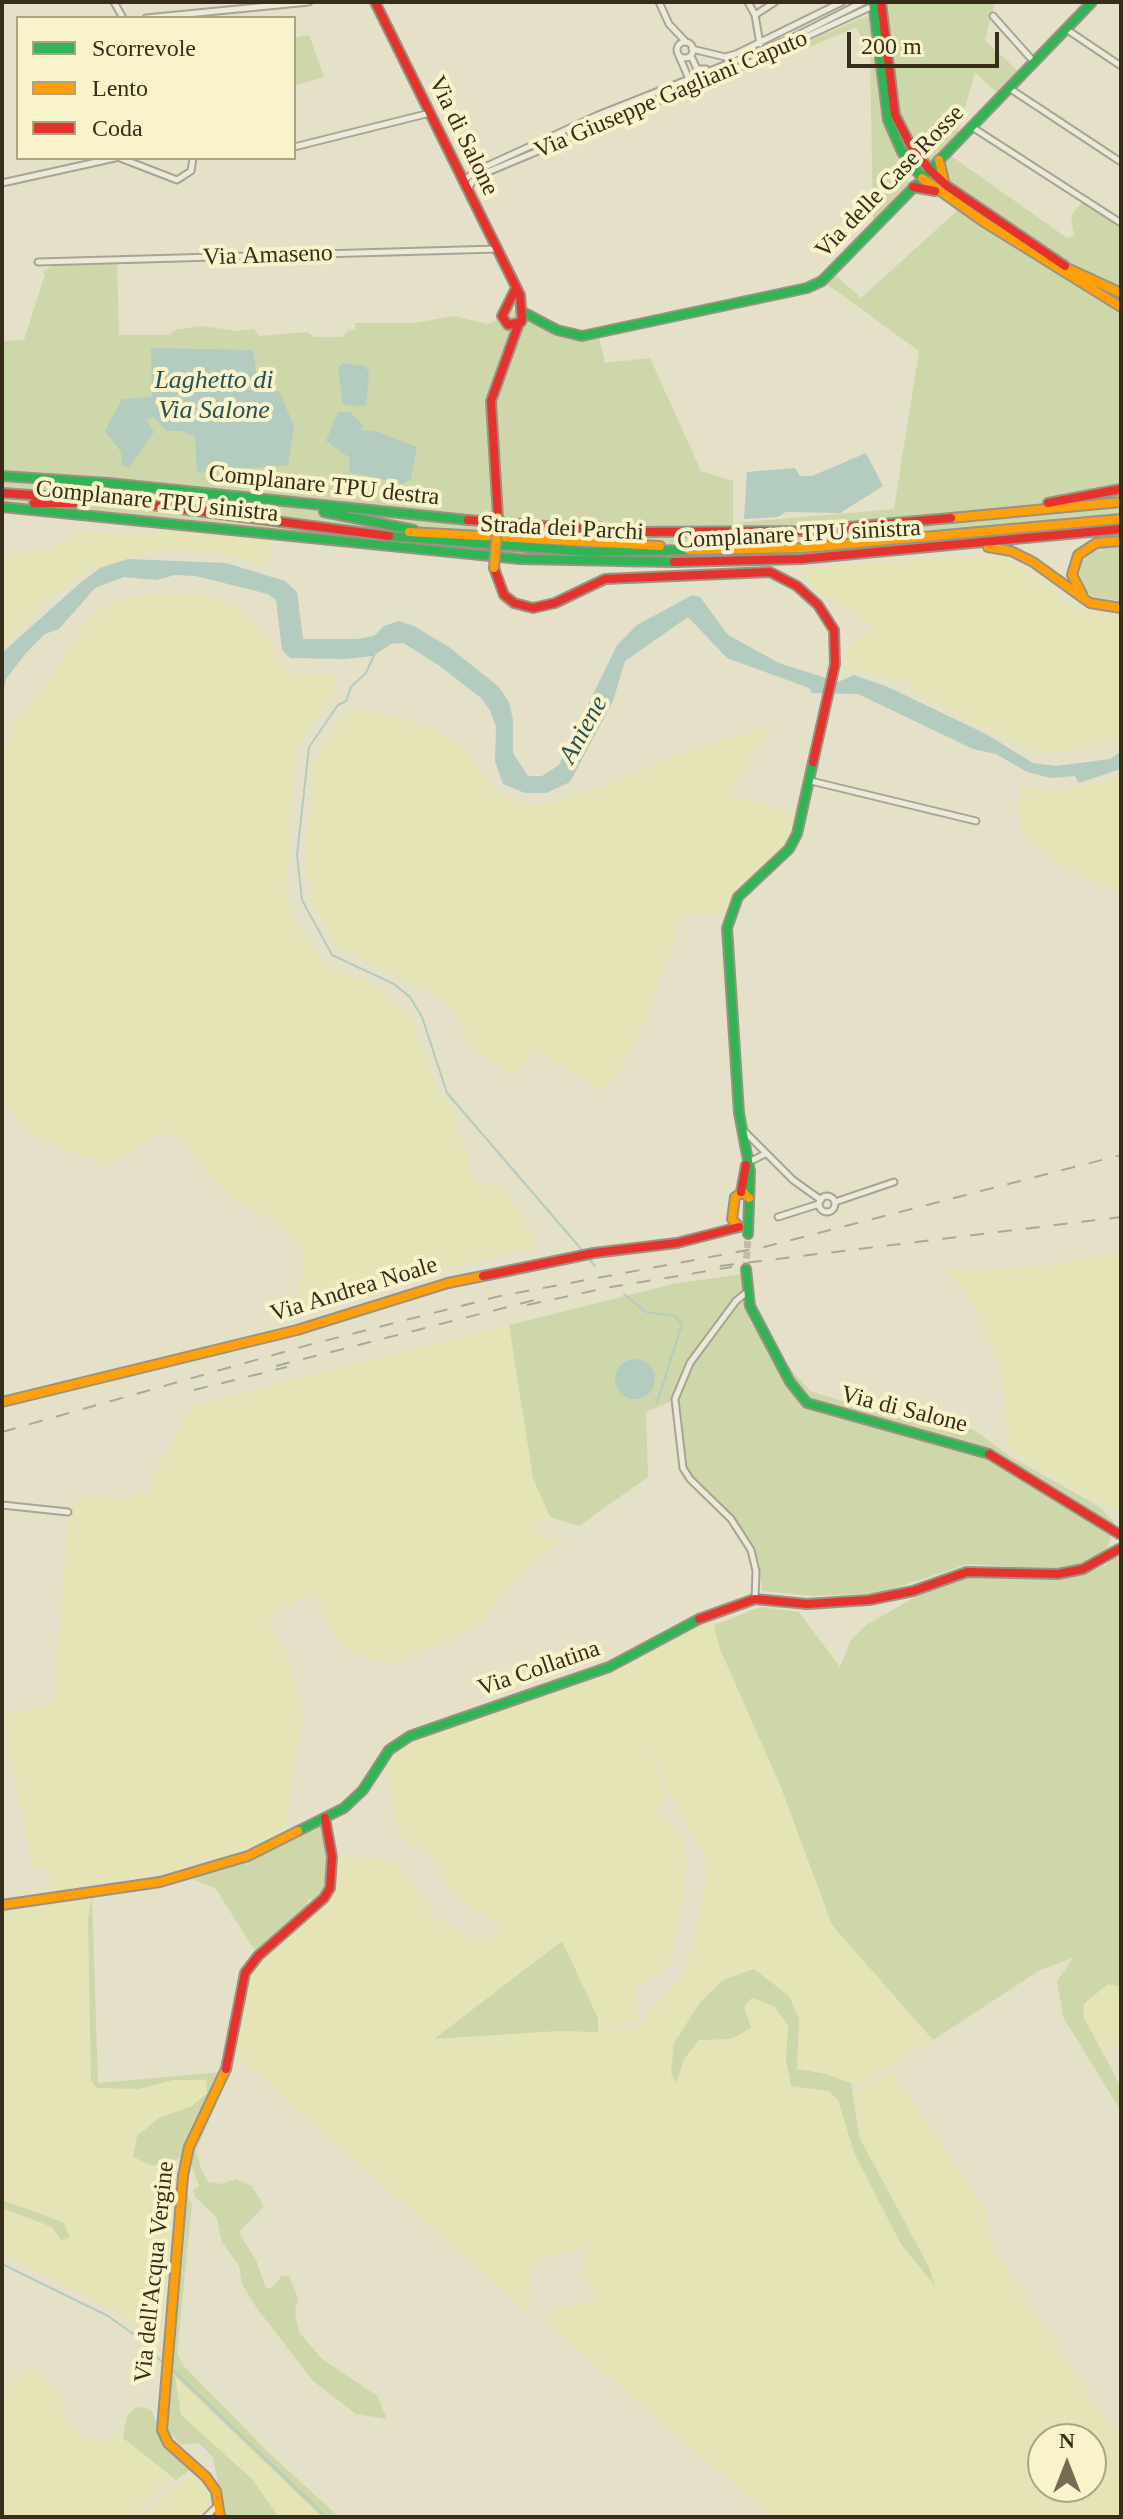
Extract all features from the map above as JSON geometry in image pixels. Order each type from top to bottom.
[{"type":"main road","name":"Via di Salone","points":[[375,2],[516,288],[522,316]]},
{"type":"main road","name":"Via delle Case Rosse","points":[[522,316],[567,334],[589,335],[813,287],[1092,2]]},
{"type":"main road","points":[[877,3],[890,96],[898,124],[914,151],[947,186],[1121,301]]},
{"type":"main road","points":[[877,3],[888,120],[913,168],[937,192],[1121,307]]},
{"type":"main road","points":[[914,151],[928,160],[939,160],[940,173],[947,186]]},
{"type":"main road","points":[[913,168],[913,187],[937,192]]},
{"type":"main road","points":[[1069,269],[1121,293]]},
{"type":"main road","points":[[513,343],[502,313],[516,288]]},
{"type":"main road","points":[[508,305],[522,316]]},
{"type":"main road","points":[[505,323],[522,316]]},
{"type":"main road","points":[[522,316],[491,401],[498,517],[494,568],[504,595],[521,606],[533,608],[549,606],[591,583],[614,578],[757,571],[778,574],[797,586],[828,618],[836,636],[835,664],[811,781],[792,844],[746,887],[729,916],[726,955],[741,1127],[747,1154],[749,1200],[744,1229]]},
{"type":"main road","name":"Complanare TPU destra","points":[[2,476],[108,483],[559,529],[773,533],[1121,502]]},
{"type":"main road","name":"Strada dei Parchi","points":[[2,487],[105,493],[432,535],[680,546],[804,541],[1121,513]]},
{"type":"main road","points":[[983,515],[1121,489]]},
{"type":"main road","name":"Strada dei Parchi","points":[[2,493],[121,501],[425,541],[642,553],[803,548],[1121,519]]},
{"type":"main road","points":[[276,502],[432,535]]},
{"type":"main road","points":[[2,505],[90,503],[244,517]]},
{"type":"main road","name":"Complanare TPU sinistra","points":[[2,505],[520,559],[723,562],[944,547],[1121,529]]},
{"type":"main road","points":[[597,544],[773,533]]},
{"type":"main road","points":[[1090,601],[1074,581],[1075,560],[1089,546],[1121,541]]},
{"type":"main road","points":[[944,547],[991,547],[1011,551],[1033,562],[1090,601],[1121,606]]},
{"type":"main road","points":[[721,1232],[732,1219],[735,1197],[741,1192],[747,1154]]},
{"type":"main road","points":[[741,1192],[749,1200]]},
{"type":"main road","points":[[732,1219],[744,1229]]},
{"type":"main road","name":"Via Andrea Noale","points":[[2,1402],[297,1330],[448,1283],[744,1229]]},
{"type":"main road","name":"Via di Salone","points":[[746,1269],[747,1292],[754,1315],[790,1382],[810,1406],[918,1431],[989,1454],[1120,1534]]},
{"type":"main road","points":[[1120,1534],[1116,1541],[1120,1550]]},
{"type":"main road","name":"Via Collatina","points":[[2,1905],[189,1875],[248,1856],[325,1818],[356,1798],[389,1750],[410,1736],[609,1667],[700,1618],[755,1599],[807,1604],[869,1600],[913,1591],[967,1572],[1044,1574],[1083,1569],[1120,1550]]},
{"type":"main road","name":"Via dell'Acqua Vergine","points":[[220,2517],[216,2491],[206,2477],[168,2443],[162,2430],[185,2164],[230,2062],[245,1973],[258,1956],[324,1898],[330,1888],[332,1857],[325,1818]]},
{"type":"street","points":[[166,16],[309,2]]},
{"type":"street","points":[[659,2],[690,82]]},
{"type":"street","points":[[748,2],[755,15],[760,44]]},
{"type":"street","points":[[755,15],[775,2]]},
{"type":"street","points":[[678,53],[725,57],[760,44],[842,2]]},
{"type":"street","name":"Via Giuseppe Gagliani Caputo","points":[[468,191],[472,182],[483,174],[808,31],[863,2]]},
{"type":"street","name":"Via Giuseppe Gagliani Caputo","points":[[463,181],[476,171],[676,83],[690,82],[825,30],[877,3]]},
{"type":"street","points":[[993,16],[1034,62]]},
{"type":"street","points":[[669,24],[686,42],[701,70],[723,66]]},
{"type":"street","points":[[1066,29],[1121,66]]},
{"type":"street","points":[[678,53],[680,44],[686,42]]},
{"type":"street","points":[[690,82],[691,55]]},
{"type":"street","points":[[676,83],[683,65]]},
{"type":"street","points":[[1009,88],[1121,162]]},
{"type":"street","points":[[296,146],[430,113]]},
{"type":"street","points":[[972,127],[1121,223]]},
{"type":"street","points":[[2,183],[108,160]]},
{"type":"street","points":[[122,160],[177,180],[191,171],[193,160]]},
{"type":"street","points":[[457,169],[476,171]]},
{"type":"street","name":"Via Amaseno","points":[[38,262],[497,249]]},
{"type":"street","points":[[811,781],[976,821]]},
{"type":"street","points":[[741,1127],[828,1212],[835,1202],[894,1182]]},
{"type":"street","points":[[747,1154],[757,1148],[766,1153]]},
{"type":"street","points":[[747,1154],[766,1153]]},
{"type":"street","points":[[778,1217],[830,1197],[835,1202]]},
{"type":"street","points":[[747,1292],[736,1301],[690,1363],[675,1399],[683,1468],[690,1479],[731,1519],[751,1550],[756,1571],[755,1599]]},
{"type":"street","points":[[2,1505],[68,1512]]},
{"type":"street","points":[[206,2517],[218,2505]]},
{"type":"green space","points":[[881,2],[995,2],[985,40],[1022,75],[1001,96],[975,73],[954,145],[930,170],[899,124]]},
{"type":"green space","points":[[867,16],[871,21],[886,130],[909,169],[908,184],[873,222],[870,52],[856,27],[755,70],[752,65]]},
{"type":"green space","points":[[309,35],[324,77],[296,85],[296,38]]},
{"type":"green space","points":[[950,155],[1067,238],[1074,236],[1071,216],[1082,202],[1121,227],[1121,290],[1059,258],[950,182],[943,171],[943,163]]},
{"type":"green space","points":[[959,209],[1121,309],[1121,533],[878,557],[630,568],[430,555],[280,537],[2,511],[2,341],[24,340],[45,274],[42,272],[55,265],[117,262],[119,335],[170,335],[175,330],[200,326],[238,331],[254,329],[259,336],[308,332],[314,337],[342,337],[355,329],[355,323],[413,323],[454,316],[488,324],[498,320],[505,323],[508,310],[512,308],[522,320],[535,321],[567,334],[598,333],[605,363],[650,358],[701,471],[733,481],[733,523],[894,509],[919,351],[824,282],[833,273],[861,298]]},
{"type":"green space","points":[[170,526],[272,540],[269,561],[266,565],[215,552],[158,549],[100,568],[92,567],[44,603],[2,648],[2,559],[6,555],[48,550],[86,532],[149,535]]},
{"type":"green space","points":[[1121,544],[1121,601],[1094,597],[1086,592],[1075,571],[1077,562],[1093,547]]},
{"type":"green space","points":[[986,556],[1008,560],[1028,571],[1079,612],[1121,614],[1121,737],[1088,749],[1041,753],[1016,744],[919,694],[909,682],[842,665],[851,644],[870,632],[872,626],[854,611],[821,595],[806,577],[804,568]]},
{"type":"green space","points":[[171,594],[211,596],[238,608],[261,629],[275,648],[281,665],[294,677],[337,675],[333,695],[299,746],[292,789],[286,896],[295,922],[324,963],[345,975],[368,981],[408,1010],[437,1087],[455,1109],[456,1129],[469,1154],[470,1178],[480,1184],[498,1185],[508,1196],[530,1228],[535,1241],[533,1248],[410,1277],[293,1318],[305,1260],[296,1241],[282,1227],[226,1194],[178,1134],[157,1135],[105,1168],[94,1157],[82,1157],[32,1135],[11,1109],[2,1087],[2,751],[20,718],[51,680],[81,628],[102,608],[131,597]]},
{"type":"green space","points":[[357,709],[404,719],[438,732],[467,751],[482,775],[500,794],[525,804],[541,806],[595,790],[685,753],[773,725],[726,798],[739,797],[798,816],[797,824],[785,847],[739,891],[723,915],[684,914],[646,1019],[620,1070],[603,1091],[534,1049],[514,1076],[474,1050],[446,1001],[337,946],[314,905],[306,866],[313,765],[345,713]]},
{"type":"green space","points":[[1121,778],[1121,894],[1056,863],[1020,829],[1020,786],[1056,793]]},
{"type":"green space","points":[[1101,1255],[1121,1256],[1121,1511],[1088,1498],[1008,1449],[1003,1372],[973,1301],[945,1270],[1032,1268]]},
{"type":"green space","points":[[743,1274],[750,1322],[810,1391],[884,1414],[974,1430],[1011,1457],[1100,1507],[1114,1522],[1108,1547],[1100,1557],[1062,1570],[968,1564],[880,1593],[814,1596],[762,1591],[759,1562],[748,1536],[685,1472],[675,1400],[646,1412],[648,1477],[579,1526],[550,1517],[533,1478],[509,1325],[673,1284]]},
{"type":"green space","points":[[509,1325],[533,1477],[536,1477],[550,1517],[535,1526],[542,1540],[561,1540],[517,1577],[479,1625],[397,1663],[381,1662],[351,1651],[338,1641],[314,1593],[268,1616],[290,1663],[304,1712],[285,1830],[272,1840],[229,1857],[182,1869],[52,1891],[48,1873],[41,1867],[33,1867],[3,1714],[54,1705],[68,1523],[73,1520],[75,1500],[83,1496],[130,1500],[137,1493],[151,1496],[148,1482],[193,1406]]},
{"type":"green space","points":[[1114,1558],[1121,1558],[1121,1987],[1108,1984],[1084,2004],[1083,2016],[1121,2087],[1121,2111],[1063,2017],[1057,1981],[1073,1958],[1040,1970],[933,2040],[832,1925],[780,1785],[720,1649],[714,1625],[761,1607],[799,1612],[840,1667],[851,1640],[866,1625],[926,1591],[964,1578],[1056,1578],[1105,1566]]},
{"type":"green space","points":[[711,1620],[780,1785],[832,1924],[933,2040],[863,2082],[850,2083],[826,2074],[800,2072],[797,2055],[801,2040],[755,1970],[747,1970],[723,1980],[700,2002],[674,2043],[671,2073],[675,2082],[690,2048],[699,2040],[731,2039],[744,2006],[752,1998],[774,2006],[788,2025],[786,2060],[795,2088],[830,2092],[838,2100],[901,2244],[910,2251],[926,2278],[859,2136],[859,2114],[852,2093],[892,2071],[986,2211],[993,2248],[1121,2442],[1121,2517],[772,2517],[544,2320],[551,2310],[592,2302],[596,2297],[581,2268],[591,2240],[574,2251],[542,2259],[532,2266],[528,2312],[235,2054],[244,1979],[259,1959],[325,1901],[334,1887],[335,1855],[392,1861],[402,1866],[434,1916],[475,1939],[498,1936],[500,1926],[463,1902],[447,1886],[432,1855],[403,1839],[395,1819],[387,1760],[409,1741],[617,1671]],"holes":[[[647,1740],[673,1799],[704,1854],[707,1876],[694,1944],[680,1979],[636,2029],[612,2032],[639,2018],[636,1986],[665,1970],[671,1960],[684,1892],[687,1856],[680,1832],[661,1818],[659,1806],[667,1799]],[[561,1941],[598,2018],[598,2033],[558,2031],[435,2039]]]},
{"type":"green space","points":[[320,1826],[325,1831],[331,1871],[326,1890],[314,1902],[309,1898],[306,1909],[256,1952],[215,1888],[192,1879]]},
{"type":"green space","points":[[92,1895],[88,1919],[91,2081],[97,2088],[139,2089],[173,2080],[206,2079],[207,2093],[192,2106],[159,2118],[137,2136],[133,2156],[177,2180],[160,2339],[153,2339],[133,2321],[2,2254],[2,1911]]},
{"type":"green space","points":[[92,1895],[98,2083],[222,2072],[183,2155],[173,2162],[153,2166],[133,2157],[137,2136],[159,2118],[192,2106],[207,2093],[206,2080],[173,2080],[139,2089],[97,2088],[91,2081],[88,1919]]},
{"type":"green space","points":[[562,1941],[598,2018],[598,2032],[558,2031],[434,2039]]},
{"type":"green space","points":[[754,1969],[789,1996],[799,2019],[797,2069],[826,2074],[851,2083],[859,2137],[929,2267],[935,2286],[901,2244],[855,2155],[838,2100],[829,2091],[791,2086],[786,2060],[788,2025],[774,2006],[752,1998],[744,2006],[751,2028],[731,2039],[699,2040],[684,2059],[676,2084],[671,2073],[674,2043],[701,2001],[723,1980]]},
{"type":"green space","points":[[1108,1984],[1121,1987],[1121,2043],[1102,2053],[1083,2016],[1084,2004]]},
{"type":"green space","points":[[229,2074],[196,2151],[201,2169],[208,2182],[222,2184],[236,2179],[252,2186],[264,2206],[241,2230],[240,2235],[256,2260],[266,2288],[271,2288],[282,2276],[289,2276],[298,2298],[295,2312],[299,2332],[322,2359],[377,2396],[387,2419],[356,2414],[313,2381],[256,2307],[242,2284],[239,2266],[222,2242],[217,2218],[195,2197],[193,2190],[199,2186],[189,2159],[195,2140]]},
{"type":"green space","points":[[187,2196],[192,2203],[177,2353],[183,2365],[269,2453],[339,2517],[322,2517],[175,2376],[181,2415],[252,2479],[279,2517],[224,2517],[213,2457],[199,2443],[181,2445],[166,2428],[163,2420]]},
{"type":"green space","points":[[2,2200],[63,2222],[70,2237],[61,2240],[52,2227],[2,2208]]},
{"type":"green space","points":[[31,2367],[37,2369],[59,2396],[67,2422],[80,2435],[103,2443],[114,2433],[166,2471],[166,2480],[134,2517],[2,2517],[2,2389]]},
{"type":"green space","points":[[175,2375],[322,2517],[279,2517],[252,2479],[181,2415]]},
{"type":"green space","points":[[144,2407],[152,2411],[162,2439],[194,2467],[176,2480],[123,2438],[127,2416],[135,2408]]},
{"type":"green space","points":[[192,2473],[199,2477],[212,2498],[202,2517],[142,2517]]},
{"type":"water","name":"Laghetto di Via Salone","points":[[151,348],[253,350],[259,390],[279,391],[294,426],[288,465],[197,473],[195,437],[182,431],[166,431],[154,417],[146,420],[154,432],[129,468],[122,465],[121,452],[105,431],[122,399],[152,397]]},
{"type":"water","name":"Laghetto di Via Salone","points":[[343,363],[365,366],[369,373],[366,406],[343,405],[338,368]]},
{"type":"water","name":"Laghetto di Via Salone","points":[[338,412],[350,412],[363,425],[362,430],[375,431],[417,447],[411,479],[402,484],[349,472],[350,458],[326,441]]},
{"type":"water","points":[[866,453],[883,486],[840,513],[786,512],[778,517],[744,519],[747,472],[795,468],[800,476],[812,476]]},
{"type":"water","name":"Aniene","points":[[128,559],[226,563],[285,581],[297,592],[303,639],[374,636],[384,626],[399,621],[414,626],[449,647],[499,687],[509,702],[513,720],[513,753],[528,776],[542,776],[559,765],[617,645],[637,625],[692,595],[700,597],[728,635],[779,663],[838,682],[854,675],[888,687],[986,734],[1033,763],[1056,766],[1110,759],[1121,752],[1121,769],[1078,783],[1075,776],[1051,778],[1027,772],[996,754],[973,749],[858,694],[812,693],[809,688],[727,658],[688,617],[625,661],[613,701],[570,782],[546,793],[525,793],[503,784],[495,761],[496,727],[490,710],[481,698],[437,664],[403,643],[391,644],[373,656],[290,658],[282,650],[276,600],[268,594],[195,576],[175,575],[156,580],[124,577],[95,588],[59,629],[45,634],[26,653],[6,679],[2,698],[4,651],[100,568]]},
{"type":"water","points":[[635,1359],[649,1365],[655,1379],[649,1393],[635,1399],[621,1393],[615,1379],[621,1365]]},
{"type":"waterway","points":[[375,653],[366,673],[351,687],[346,701],[338,705],[309,747],[297,855],[302,900],[332,955],[394,984],[410,997],[422,1017],[447,1093],[582,1250]]},
{"type":"waterway","points":[[590,1260],[595,1266]]},
{"type":"waterway","points":[[624,1294],[646,1312],[675,1316],[682,1324],[657,1403]]},
{"type":"waterway","points":[[2,2264],[108,2316],[136,2336],[161,2361]]},
{"type":"waterway","points":[[174,2371],[326,2517]]},
{"type":"tunnel","points":[[746,1269],[748,1234]]},
{"type":"railway","points":[[2,1432],[312,1344],[500,1296],[764,1247],[1121,1155]]},
{"type":"railway","points":[[720,1266],[1121,1217]]},
{"type":"railway","points":[[527,1305],[732,1267]]},
{"type":"railway","points":[[276,1366],[535,1300]]},
{"type":"railway","points":[[194,1390],[287,1367]]},
{"type":"traffic: fast","points":[[873,2],[888,120],[902,152],[922,178]]},
{"type":"traffic: fast","points":[[927,173],[1092,2]]},
{"type":"traffic: fast","points":[[523,312],[557,330],[582,336],[807,288],[822,281],[916,185]]},
{"type":"traffic: fast","points":[[2,476],[108,483],[468,520]]},
{"type":"traffic: fast","points":[[2,507],[520,559],[674,562]]},
{"type":"traffic: fast","points":[[324,512],[414,530]]},
{"type":"traffic: fast","points":[[389,536],[590,552],[689,550]]},
{"type":"traffic: fast","points":[[748,1234],[750,1171],[739,1113],[727,928],[738,897],[789,849],[797,834],[813,762]]},
{"type":"traffic: fast","points":[[746,1269],[750,1306],[790,1382],[807,1403],[989,1454]]},
{"type":"traffic: fast","points":[[298,1831],[344,1808],[363,1790],[389,1750],[410,1736],[609,1667],[699,1619]]},
{"type":"traffic: slow","points":[[939,160],[944,181]]},
{"type":"traffic: slow","points":[[922,178],[984,222],[1121,307]]},
{"type":"traffic: slow","points":[[1069,269],[1121,293]]},
{"type":"traffic: slow","points":[[951,518],[1121,502]]},
{"type":"traffic: slow","points":[[494,568],[498,517]]},
{"type":"traffic: slow","points":[[689,550],[803,548],[1121,519]]},
{"type":"traffic: slow","points":[[409,532],[660,546]]},
{"type":"traffic: slow","points":[[1082,594],[1072,575],[1078,555],[1096,543],[1121,541]]},
{"type":"traffic: slow","points":[[988,547],[1011,551],[1033,562],[1090,603],[1121,608]]},
{"type":"traffic: slow","points":[[739,1227],[732,1219],[735,1197],[743,1192],[749,1198]]},
{"type":"traffic: slow","points":[[2,1402],[297,1330],[448,1283],[483,1276]]},
{"type":"traffic: slow","points":[[2,1905],[160,1882],[248,1856],[298,1831]]},
{"type":"traffic: slow","points":[[220,2517],[216,2491],[206,2477],[168,2443],[162,2430],[183,2176],[189,2147],[226,2069]]},
{"type":"traffic: jam","points":[[375,2],[520,295],[522,320]]},
{"type":"traffic: jam","points":[[881,2],[895,115],[911,146],[930,170]]},
{"type":"traffic: jam","points":[[930,170],[947,186],[1065,266]]},
{"type":"traffic: jam","points":[[913,187],[935,191]]},
{"type":"traffic: jam","points":[[516,288],[502,316],[508,325],[521,322]]},
{"type":"traffic: jam","points":[[498,517],[491,401],[519,323]]},
{"type":"traffic: jam","points":[[1048,503],[1121,489]]},
{"type":"traffic: jam","points":[[2,493],[121,501],[389,536]]},
{"type":"traffic: jam","points":[[34,503],[74,503]]},
{"type":"traffic: jam","points":[[468,520],[624,532],[804,531],[951,518]]},
{"type":"traffic: jam","points":[[674,562],[801,559],[1121,529]]},
{"type":"traffic: jam","points":[[494,568],[504,595],[514,603],[533,608],[555,603],[605,579],[770,572],[797,586],[818,605],[834,630],[835,664],[813,762]]},
{"type":"traffic: jam","points":[[741,1192],[746,1165]]},
{"type":"traffic: jam","points":[[483,1276],[594,1253],[677,1243],[739,1227]]},
{"type":"traffic: jam","points":[[989,1454],[1119,1534]]},
{"type":"traffic: jam","points":[[699,1619],[755,1599],[807,1604],[869,1600],[913,1591],[967,1572],[1058,1574],[1083,1569],[1119,1549]]},
{"type":"traffic: jam","points":[[226,2069],[245,1973],[258,1956],[324,1898],[330,1888],[332,1857],[325,1818]]}]
